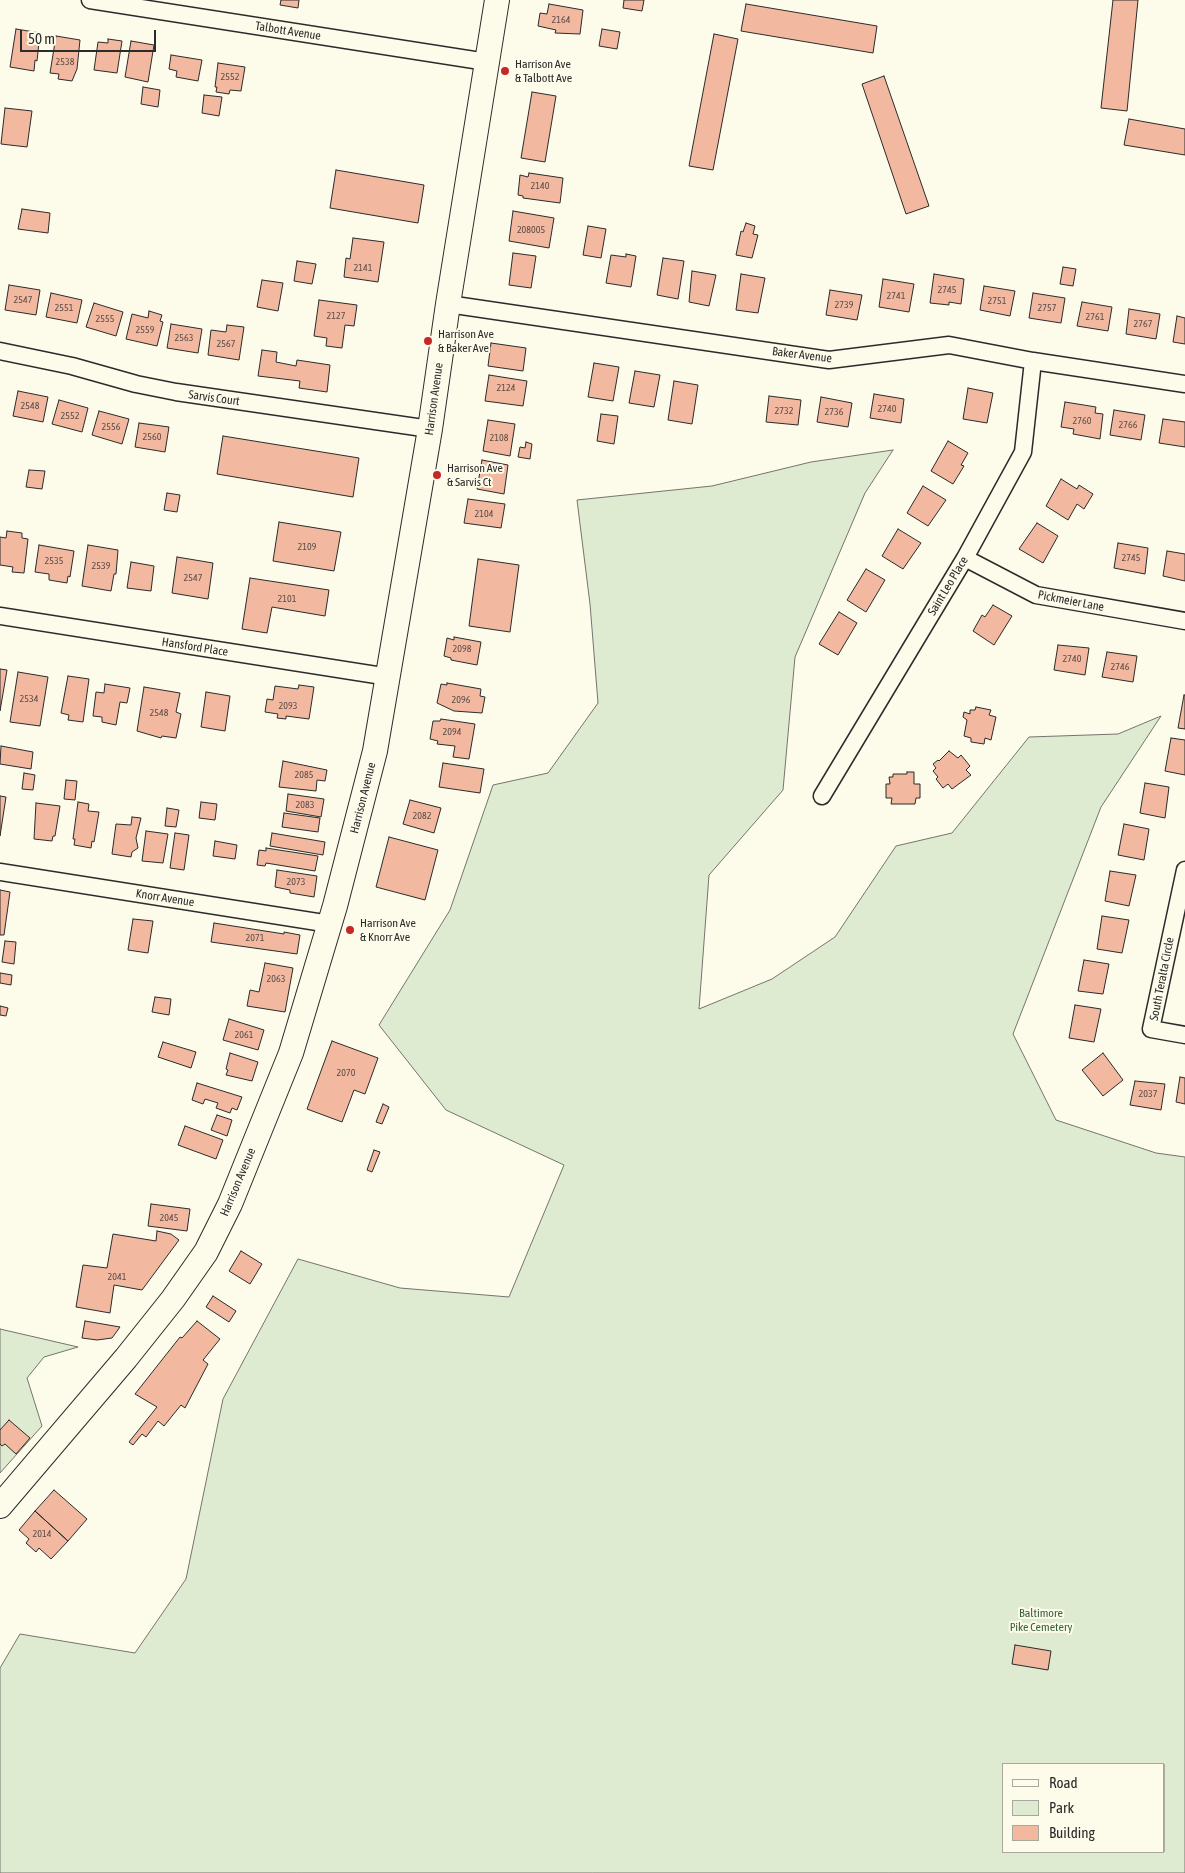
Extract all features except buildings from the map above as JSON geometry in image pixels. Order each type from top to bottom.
[{"type":"main road","name":"Harrison Avenue","points":[[0,1506],[126,1358],[206,1252],[230,1204],[291,1053],[330,924],[375,750],[430,429],[448,304],[498,0]]},
{"type":"street","name":"Talbott Avenue","points":[[90,0],[487,62]]},
{"type":"street","name":"Baker Avenue","points":[[448,304],[829,360],[949,345],[1033,362],[1185,384]]},
{"type":"street","name":"Sarvis Court","points":[[0,351],[48,360],[136,384],[176,392],[430,429]]},
{"type":"street","name":"Saint Leo Place","points":[[822,796],[965,558],[1023,452],[1033,362]]},
{"type":"street","name":"Pickmeier Lane","points":[[965,558],[1036,595],[1185,621]]},
{"type":"street","name":"Hansford Place","points":[[0,616],[389,677]]},
{"type":"street","name":"South Teralta Circle","points":[[1185,870],[1151,1029],[1185,1035]]},
{"type":"street","name":"Knorr Avenue","points":[[0,872],[330,924]]},
{"type":"green space","name":"Baltimore Pike Cemetery","points":[[893,450],[865,493],[795,657],[783,790],[709,875],[699,1009],[772,979],[835,937],[896,846],[952,833],[1029,737],[1118,734],[1161,716],[1101,807],[1013,1034],[1056,1120],[1156,1153],[1185,1157],[1185,1873],[0,1873],[0,1668],[20,1634],[135,1653],[186,1579],[223,1399],[298,1259],[400,1288],[509,1297],[564,1165],[446,1110],[379,1025],[450,910],[493,785],[548,773],[598,703],[590,604],[577,500],[712,486],[811,462]]},
{"type":"green space","points":[[0,1329],[78,1347],[44,1357],[27,1378],[42,1426],[0,1473]]},
{"type":"place","name":"Harrison Ave & Talbott Ave","points":[[505,71]]},
{"type":"place","name":"Harrison Ave & Baker Ave","points":[[428,341]]},
{"type":"place","name":"Harrison Ave & Sarvis Ct","points":[[437,475]]},
{"type":"place","name":"Harrison Ave & Knorr Ave","points":[[350,930]]}]
